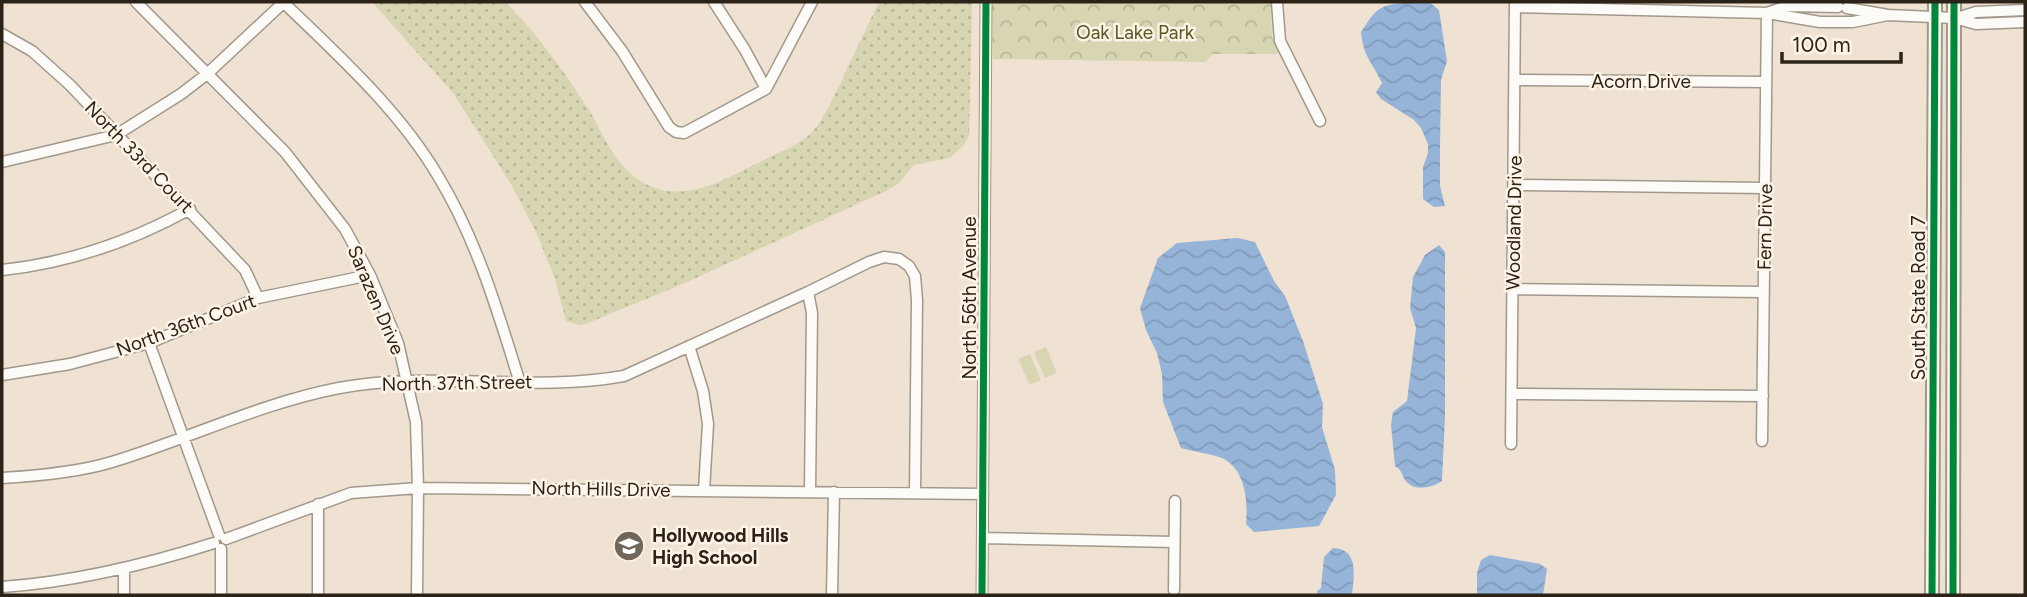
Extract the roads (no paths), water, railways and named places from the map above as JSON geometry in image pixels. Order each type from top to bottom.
[{"type":"main road","name":"South State Road 7","points":[[1932,595],[1935,2]]},
{"type":"main road","name":"South State Road 7","points":[[1953,595],[1954,2]]},
{"type":"main road","points":[[1934,253],[1944,258],[1952,275]]},
{"type":"main road","points":[[1933,438],[1938,449],[1944,454],[1952,453]]},
{"type":"street","name":"Sarazen Drive","points":[[136,2],[285,152],[345,229],[370,275],[398,342],[415,422],[418,488],[417,595]]},
{"type":"street","points":[[2,162],[116,135],[181,94],[207,74],[284,2],[328,44],[397,120],[438,174],[471,239],[493,296],[520,383]]},
{"type":"street","points":[[585,2],[622,51],[669,127],[684,133],[766,89],[812,2]]},
{"type":"street","points":[[715,2],[766,89]]},
{"type":"street","name":"North 56th Avenue","points":[[982,595],[986,2]]},
{"type":"street","points":[[1277,2],[1280,41],[1320,121]]},
{"type":"street","points":[[1515,5],[1648,6],[1767,13],[1828,22],[1853,22],[1888,15]]},
{"type":"street","name":"Woodland Drive","points":[[1511,444],[1515,5]]},
{"type":"street","points":[[1767,13],[1787,6],[1838,7],[1936,19],[1954,18],[1976,12],[2025,10]]},
{"type":"street","points":[[1828,22],[1838,7]]},
{"type":"street","name":"Fern Drive","points":[[1762,441],[1767,13]]},
{"type":"street","points":[[1954,18],[1976,23],[2025,22]]},
{"type":"street","name":"North 33rd Court","points":[[2,34],[32,51],[70,85],[245,270],[258,298]]},
{"type":"street","name":"Acorn Drive","points":[[1515,80],[1766,82]]},
{"type":"street","points":[[1515,185],[1765,188]]},
{"type":"street","points":[[2,270],[28,267],[94,251],[154,229],[190,209]]},
{"type":"street","name":"North 37th Street","points":[[2,478],[108,463],[287,401],[340,388],[408,381],[520,383],[593,381],[624,376],[808,292],[869,261],[884,257],[899,258],[909,265],[915,276],[915,493]]},
{"type":"street","name":"North 36th Court","points":[[2,375],[70,365],[149,343],[258,298],[370,275]]},
{"type":"street","points":[[1513,289],[1763,292]]},
{"type":"street","points":[[808,292],[812,313],[810,491]]},
{"type":"street","points":[[149,343],[220,541],[221,595]]},
{"type":"street","points":[[688,346],[703,391],[708,424],[704,490]]},
{"type":"street","points":[[1512,394],[1763,396]]},
{"type":"street","name":"North Hills Drive","points":[[2,587],[25,591],[124,569],[220,541],[351,494],[418,488],[983,494]]},
{"type":"street","points":[[832,595],[834,492]]},
{"type":"street","points":[[1174,590],[1175,501]]},
{"type":"street","points":[[318,504],[318,595]]},
{"type":"street","points":[[983,538],[1174,542]]},
{"type":"street","points":[[124,569],[124,595]]},
{"type":"water","points":[[1405,2],[1429,2],[1439,10],[1447,61],[1441,80],[1440,148],[1440,186],[1445,206],[1434,207],[1423,199],[1423,167],[1428,144],[1414,120],[1381,99],[1376,92],[1382,83],[1362,40],[1361,32],[1378,10]]},
{"type":"water","points":[[1238,238],[1255,242],[1274,281],[1285,296],[1323,404],[1322,427],[1335,470],[1336,495],[1319,526],[1254,532],[1246,524],[1246,497],[1237,471],[1224,459],[1181,448],[1163,402],[1162,374],[1157,353],[1146,330],[1140,308],[1158,258],[1177,243]]},
{"type":"water","points":[[1439,245],[1445,252],[1445,416],[1442,481],[1428,487],[1418,487],[1408,484],[1395,466],[1391,425],[1393,412],[1407,401],[1416,328],[1410,308],[1413,277],[1425,255]]},
{"type":"water","points":[[1333,548],[1341,549],[1351,558],[1354,572],[1352,595],[1318,595],[1324,557]]},
{"type":"water","points":[[1490,555],[1540,564],[1547,569],[1543,595],[1477,595],[1477,573],[1481,560]]},
{"type":"place","name":"Hollywood Hills High School","points":[[629,546]]},
{"type":"park label","name":"Oak Lake Park","points":[[1135,32]]}]
